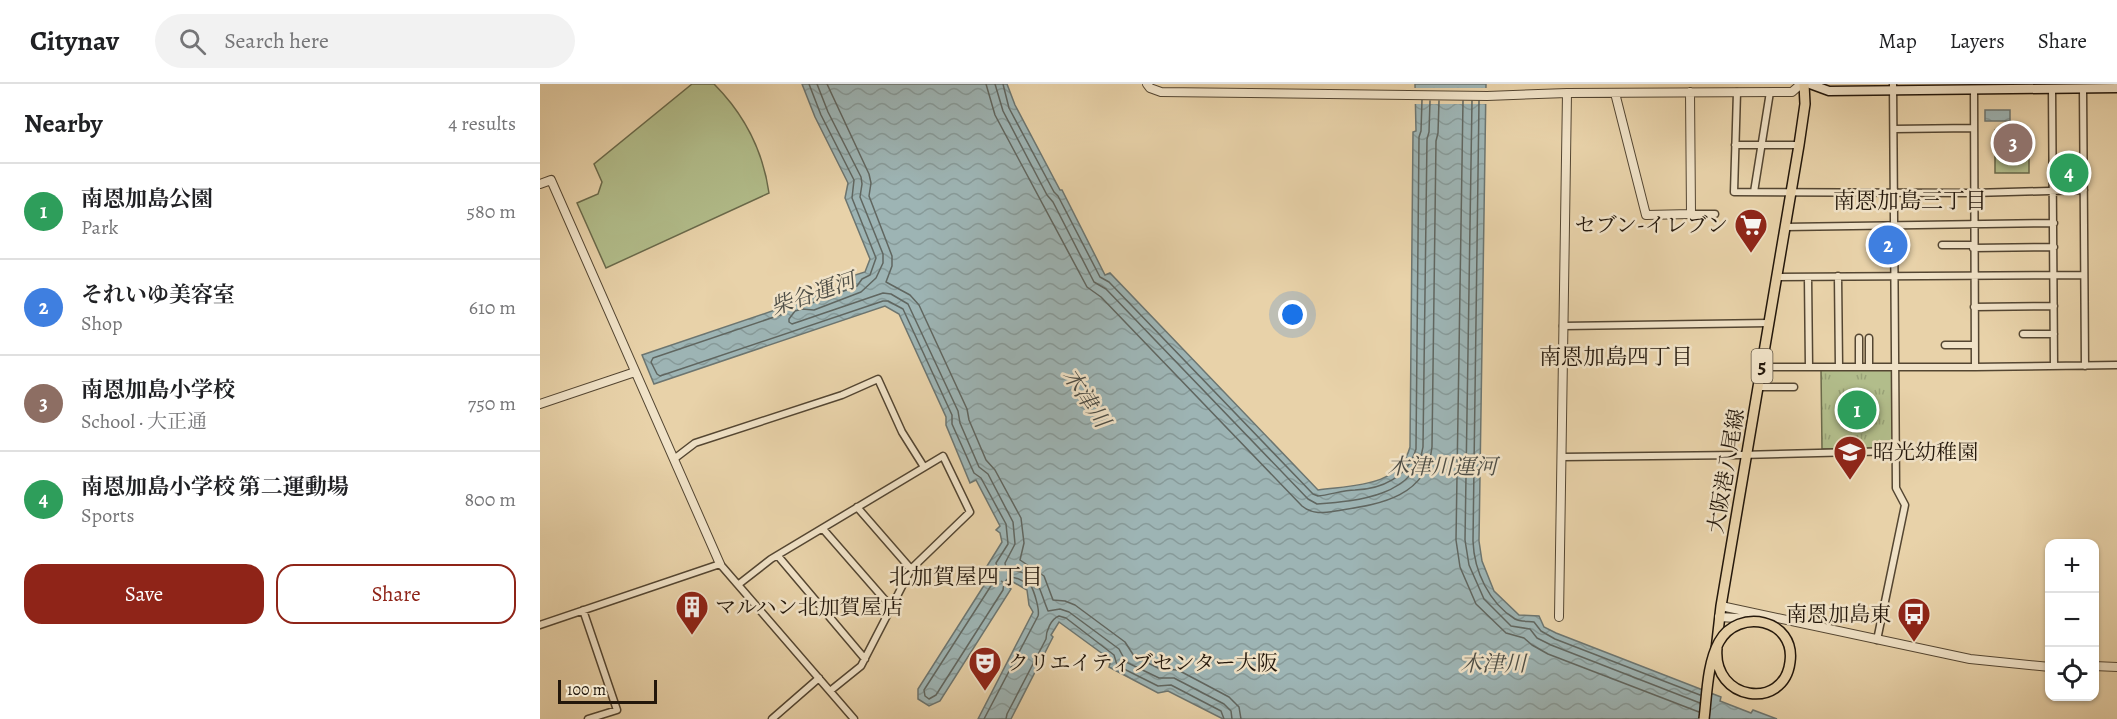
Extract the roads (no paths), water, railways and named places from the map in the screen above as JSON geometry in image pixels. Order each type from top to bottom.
[{"type":"main road","name":"大阪港八尾線","points":[[1704,719],[1713,657],[1717,648],[1718,643],[1732,627],[1743,622],[1754,620],[1772,625],[1782,633],[1788,642],[1790,653],[1790,663],[1786,675],[1776,687],[1758,694],[1747,693],[1740,691],[1733,687],[1727,682],[1722,676],[1717,660],[1717,648],[1720,642],[1735,626],[1752,621],[1770,624],[1784,636],[1790,653],[1787,671],[1776,686],[1758,693],[1743,692],[1727,681],[1720,669],[1717,660],[1716,653],[1715,647],[1799,145],[1805,104],[1803,84]]},
{"type":"main road","points":[[1810,84],[1829,91],[1893,87],[2117,88]]},
{"type":"street","points":[[1147,84],[1155,91],[1161,92],[1487,96],[1567,93],[1792,92],[1803,84]]},
{"type":"street","points":[[1877,640],[1905,505],[1896,488],[1897,367],[1893,87]]},
{"type":"street","points":[[1974,87],[1975,367]]},
{"type":"street","points":[[2052,89],[2054,366]]},
{"type":"street","points":[[2083,89],[2085,366]]},
{"type":"street","points":[[1690,92],[1691,214]]},
{"type":"street","points":[[1737,92],[1734,192],[1973,193],[2084,190]]},
{"type":"street","points":[[1754,192],[1770,92]]},
{"type":"street","points":[[1559,616],[1567,93]]},
{"type":"street","points":[[1615,93],[1646,214],[1715,214]]},
{"type":"street","points":[[1894,129],[1973,128]]},
{"type":"street","points":[[1735,145],[1799,145]]},
{"type":"street","points":[[540,184],[551,180],[720,564],[740,584],[854,719]]},
{"type":"street","points":[[1785,227],[2054,223]]},
{"type":"street","points":[[1942,245],[2054,247]]},
{"type":"street","points":[[1777,277],[2084,275]]},
{"type":"street","points":[[1838,276],[1839,367]]},
{"type":"street","points":[[1808,277],[1809,367]]},
{"type":"street","points":[[1974,308],[2054,306]]},
{"type":"street","points":[[1563,326],[1769,322]]},
{"type":"street","points":[[2023,334],[2054,334]]},
{"type":"street","points":[[1858,338],[1859,367]]},
{"type":"street","points":[[1869,338],[1869,367]]},
{"type":"street","points":[[1945,345],[1974,345]]},
{"type":"street","points":[[1762,367],[2117,365]]},
{"type":"street","points":[[540,404],[635,372]]},
{"type":"street","points":[[674,459],[696,443],[842,395],[878,379],[902,432],[924,467]]},
{"type":"street","points":[[1758,387],[1794,387]]},
{"type":"street","points":[[1562,457],[1897,451]]},
{"type":"street","points":[[740,584],[778,556],[943,456],[970,512],[911,569],[861,666],[830,691]]},
{"type":"street","points":[[857,507],[911,569]]},
{"type":"street","points":[[823,529],[892,608]]},
{"type":"street","points":[[778,556],[865,659]]},
{"type":"street","points":[[540,625],[720,564]]},
{"type":"street","points":[[1721,606],[1970,659],[2045,666]]},
{"type":"street","points":[[583,610],[617,710],[588,719]]},
{"type":"street","points":[[1719,617],[1793,621]]},
{"type":"street","points":[[2099,666],[2117,667]]},
{"type":"street","points":[[772,719],[819,678]]},
{"type":"water","points":[[802,84],[1007,84],[1015,105],[1105,275],[1110,273],[1318,490],[1359,485],[1385,477],[1396,470],[1410,447],[1415,84],[1486,84],[1479,541],[1482,561],[1494,591],[1519,615],[1539,616],[1544,627],[1556,633],[1721,697],[1720,701],[1751,713],[1753,710],[1777,719],[1223,719],[1168,691],[1158,693],[1109,667],[1111,660],[1059,622],[1011,719],[978,719],[1033,612],[1029,605],[1027,590],[1013,582],[1009,586],[1001,581],[1011,589],[940,701],[929,706],[918,699],[918,689],[990,576],[993,577],[992,569],[987,566],[1002,542],[1000,533],[996,530],[1000,526],[976,480],[970,483],[946,425],[946,417],[899,314],[885,306],[654,384],[642,355],[781,308],[782,302],[807,293],[809,297],[854,281],[855,275],[865,272],[870,259],[845,198],[848,183],[815,117]]},
{"type":"water","points":[[1985,110],[2010,110],[2010,121],[1985,121]]},
{"type":"place","name":"南恩加島小学校","points":[[2013,143]]},
{"type":"place","name":"南恩加島小学校 第二運動場","points":[[2069,173]]},
{"type":"place","name":"それいゆ美容室","points":[[1888,245]]},
{"type":"place","name":"セブン-イレブン","points":[[1751,254]]},
{"type":"place","name":"南恩加島公園","points":[[1857,410]]},
{"type":"place","name":"昭光幼稚園","points":[[1850,481]]},
{"type":"place","name":"マルハン北加賀屋店","points":[[692,636]]},
{"type":"place","name":"南恩加島東","points":[[1914,643]]},
{"type":"place","name":"クリエイティブセンター大阪","points":[[985,692]]},
{"type":"district","name":"南恩加島三丁目","points":[[1910,201]]},
{"type":"district","name":"南恩加島四丁目","points":[[1616,357]]},
{"type":"district","name":"北加賀屋四丁目","points":[[966,577]]},
{"type":"water label","name":"柴谷運河","points":[[813,294]]},
{"type":"water label","name":"木津川","points":[[1086,398]]},
{"type":"water label","name":"木津川運河","points":[[1442,467]]},
{"type":"water label","name":"木津川","points":[[1493,664]]}]
